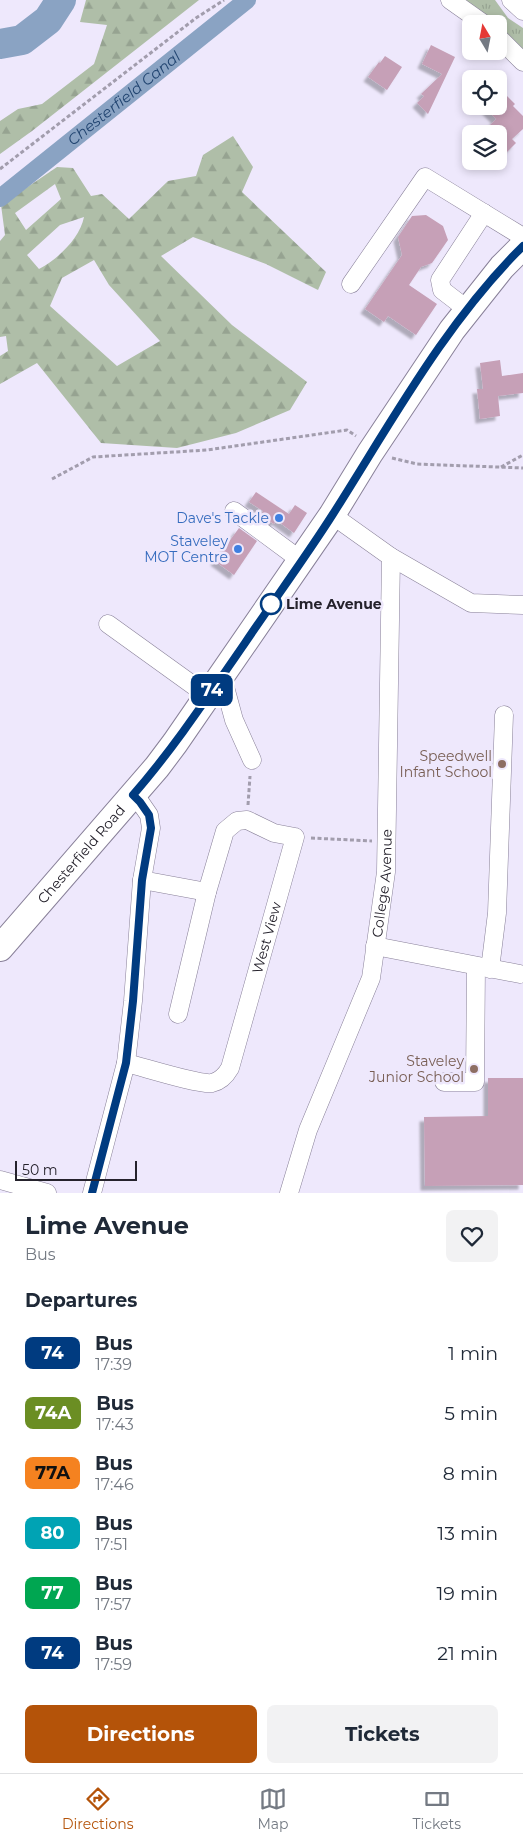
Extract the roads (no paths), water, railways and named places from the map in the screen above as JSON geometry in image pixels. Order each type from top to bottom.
[{"type":"highway","name":"Chesterfield Road","points":[[0,948],[162,761],[332,515],[372,450],[452,330],[502,267],[523,246]]},
{"type":"street","points":[[450,0],[471,15]]},
{"type":"street","points":[[511,0],[523,11]]},
{"type":"street","points":[[508,47],[523,62]]},
{"type":"street","points":[[351,284],[425,177],[523,238]]},
{"type":"street","points":[[468,310],[442,290],[440,280],[484,213]]},
{"type":"street","points":[[234,511],[299,560]]},
{"type":"street","points":[[332,515],[391,557],[471,603],[523,605]]},
{"type":"street","name":"College Avenue","points":[[290,1193],[308,1130],[371,978],[386,872],[391,557]]},
{"type":"street","points":[[108,624],[215,686],[234,720],[252,760]]},
{"type":"street","points":[[444,1082],[475,1082],[483,968],[497,913],[504,715]]},
{"type":"street","points":[[92,1193],[126,1063],[133,1001],[142,880],[151,821],[145,808],[133,795]]},
{"type":"street","name":"West View","points":[[126,1063],[204,1083],[220,1079],[227,1074],[295,837],[274,833],[247,820],[237,822],[225,830],[206,892]]},
{"type":"street","points":[[142,880],[206,892],[178,1014]]},
{"type":"street","points":[[375,946],[520,974]]},
{"type":"street","points":[[0,1180],[48,1193]]},
{"type":"waterway","points":[[0,44],[22,40],[48,20],[61,0]]},
{"type":"waterway","name":"Chesterfield Canal","points":[[0,198],[247,0]]},
{"type":"place","name":"Dave's Tackle","points":[[279,518]]},
{"type":"place","name":"Staveley MOT Centre","points":[[238,549]]},
{"type":"place","name":"Lime Avenue","points":[[271,604]]},
{"type":"place","name":"Speedwell Infant School","points":[[502,764]]},
{"type":"place","name":"Staveley Junior School","points":[[474,1069]]}]
